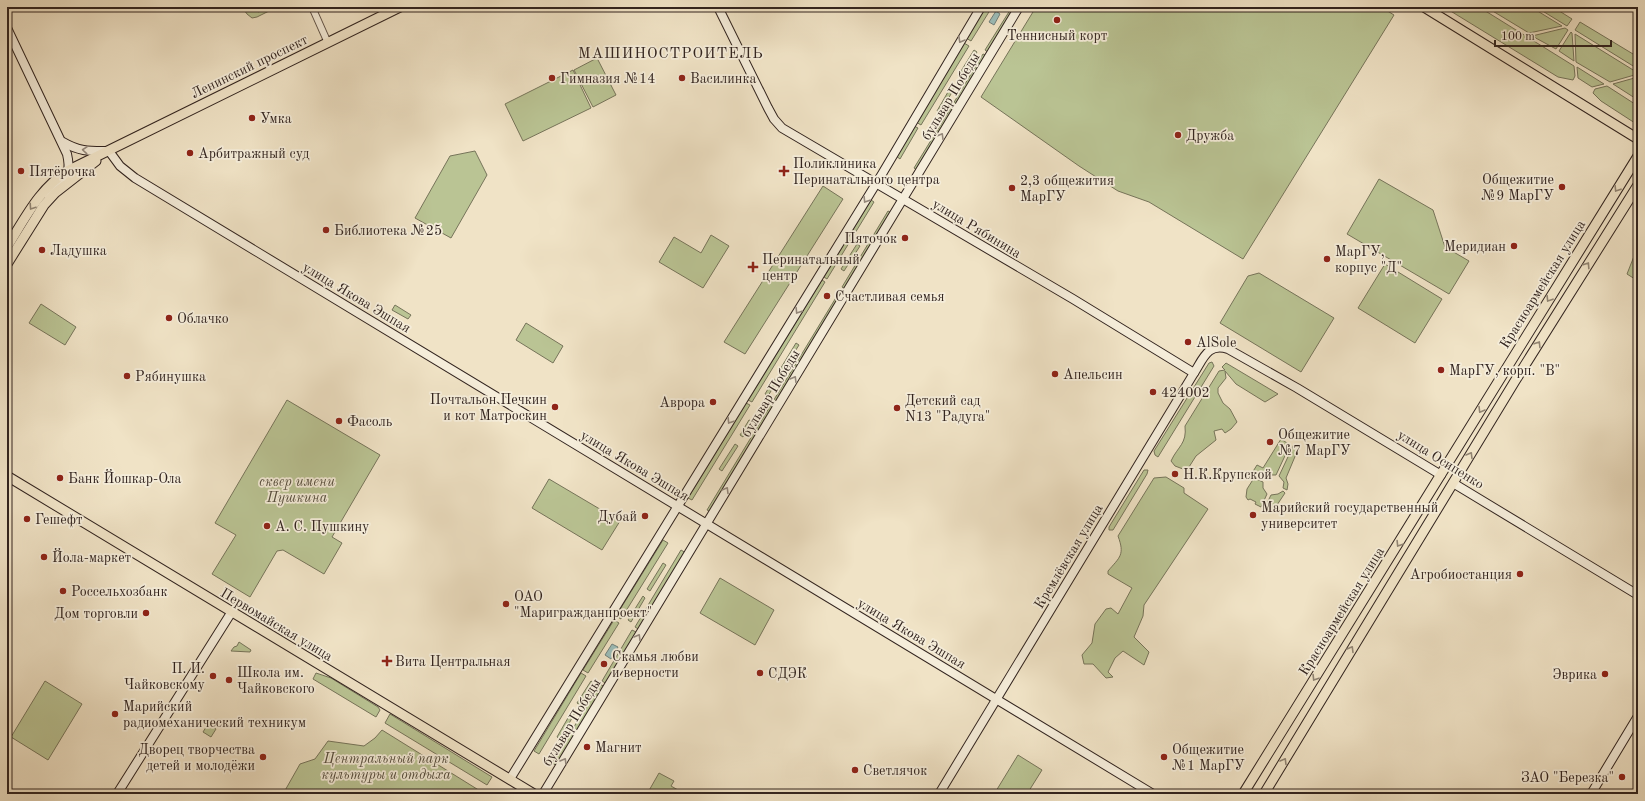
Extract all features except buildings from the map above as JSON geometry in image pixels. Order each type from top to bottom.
[{"type":"main road","name":"Ленинский проспект","points":[[7,247],[44,190],[55,179],[69,170],[400,7]]},
{"type":"main road","points":[[1424,7],[1638,139]]},
{"type":"main road","name":"Ленинский проспект","points":[[7,264],[44,205],[55,193],[109,151]]},
{"type":"main road","name":"Красноармейская улица","points":[[1243,794],[1638,156]]},
{"type":"main road","name":"Красноармейская улица","points":[[1264,794],[1566,298],[1638,185]]},
{"type":"main road","name":"улица Осипенко","points":[[1441,475],[1453,483]]},
{"type":"main road","name":"Первомайская улица","points":[[7,476],[231,613],[534,794]]},
{"type":"street","points":[[312,7],[328,43]]},
{"type":"street","name":"улица Рябинина","points":[[718,7],[774,119],[782,128],[1073,300],[1194,374]]},
{"type":"street","name":"бульвар Победы","points":[[510,780],[876,184],[981,7]]},
{"type":"street","name":"бульвар Победы","points":[[543,794],[1019,7]]},
{"type":"street","points":[[7,28],[63,142],[67,154],[69,170],[66,177],[52,190],[44,205]]},
{"type":"street","points":[[63,142],[71,147],[84,151],[109,151]]},
{"type":"street","name":"улица Якова Эшпая","points":[[109,151],[120,166],[135,178],[1153,794]]},
{"type":"street","name":"Кремлёвская улица","points":[[939,794],[1206,355],[1211,349],[1221,347],[1228,349]]},
{"type":"street","name":"улица Осипенко","points":[[1228,349],[1297,388],[1441,475]]},
{"type":"street","name":"улица Осипенко","points":[[1453,483],[1638,595]]},
{"type":"street","points":[[117,794],[231,613]]},
{"type":"street","points":[[1591,794],[1638,716]]},
{"type":"green space","points":[[242,7],[256,7],[258,12],[268,7],[271,10],[252,18]]},
{"type":"green space","points":[[986,7],[992,7],[971,41],[966,38]]},
{"type":"green space","points":[[1012,7],[1018,7],[989,53],[985,50]]},
{"type":"green space","name":"Дружба","points":[[1036,7],[1381,7],[1394,15],[1243,259],[1149,202],[1118,191],[1079,166],[981,97]]},
{"type":"green space","points":[[1444,7],[1479,7],[1574,66],[1575,76],[1573,80],[1558,77]]},
{"type":"green space","points":[[1486,7],[1531,7],[1562,26],[1529,33]]},
{"type":"green space","points":[[1536,7],[1553,7],[1572,19],[1567,26]]},
{"type":"green space","points":[[1580,22],[1638,57],[1638,69],[1575,30]]},
{"type":"green space","points":[[1565,28],[1568,30],[1556,49],[1532,36]]},
{"type":"green space","points":[[1571,32],[1572,33],[1574,61],[1559,51]]},
{"type":"green space","points":[[1575,34],[1638,74],[1610,82],[1576,62]]},
{"type":"green space","points":[[964,43],[969,46],[921,125],[916,122]]},
{"type":"green space","points":[[974,50],[977,52],[961,78],[958,76]]},
{"type":"green space","points":[[983,54],[988,56],[939,137],[935,134]]},
{"type":"green space","points":[[597,58],[616,95],[593,107],[574,70]]},
{"type":"green space","points":[[1577,67],[1604,84],[1592,87],[1578,78]]},
{"type":"green space","points":[[573,70],[591,108],[523,141],[505,104]]},
{"type":"green space","points":[[1638,77],[1638,100],[1613,84]]},
{"type":"green space","points":[[952,85],[955,87],[940,113],[937,111]]},
{"type":"green space","points":[[1607,86],[1638,106],[1638,125],[1601,101],[1593,93],[1595,89]]},
{"type":"green space","points":[[914,126],[918,128],[900,159],[896,156]]},
{"type":"green space","points":[[933,137],[937,140],[918,171],[914,168]]},
{"type":"green space","points":[[475,151],[487,175],[451,238],[415,218],[450,156]]},
{"type":"green space","points":[[1379,179],[1433,210],[1445,247],[1469,261],[1449,294],[1347,234]]},
{"type":"green space","points":[[823,186],[843,199],[745,354],[724,342]]},
{"type":"green space","points":[[871,200],[874,202],[827,279],[824,277]]},
{"type":"green space","points":[[888,211],[892,213],[846,290],[842,287]]},
{"type":"green space","points":[[711,235],[729,246],[703,288],[659,262],[674,237],[701,253]]},
{"type":"green space","points":[[857,244],[860,246],[844,271],[841,269]]},
{"type":"green space","points":[[1638,246],[1638,281],[1627,274]]},
{"type":"green space","points":[[1385,264],[1442,299],[1415,343],[1358,308]]},
{"type":"green space","points":[[1259,273],[1334,318],[1301,372],[1220,323],[1248,276]]},
{"type":"green space","points":[[822,280],[825,282],[752,402],[748,400]]},
{"type":"green space","points":[[840,291],[844,293],[711,512],[707,510]]},
{"type":"green space","points":[[41,304],[76,327],[65,345],[29,323]]},
{"type":"green space","points":[[395,305],[411,315],[408,319],[392,310]]},
{"type":"green space","points":[[526,323],[563,346],[553,363],[516,340]]},
{"type":"green space","points":[[796,343],[799,345],[782,372],[779,371]]},
{"type":"green space","points":[[1212,362],[1214,366],[1158,457],[1155,455],[1154,451],[1209,363]]},
{"type":"green space","points":[[1226,363],[1278,394],[1265,402],[1236,384],[1225,371],[1226,378],[1218,388],[1218,393],[1223,403],[1230,409],[1237,422],[1225,433],[1222,429],[1214,431],[1216,440],[1196,456],[1189,467],[1183,469],[1175,466],[1171,461],[1185,437],[1185,426],[1219,371],[1225,370],[1222,367]]},
{"type":"green space","points":[[774,379],[777,381],[768,396],[765,394]]},
{"type":"green space","name":"сквер имени Пушкина","points":[[287,400],[380,455],[332,537],[342,543],[324,574],[283,550],[277,551],[250,597],[212,574],[236,535],[215,523]]},
{"type":"green space","points":[[746,403],[750,405],[692,500],[688,498]]},
{"type":"green space","points":[[749,420],[752,421],[743,437],[740,435]]},
{"type":"green space","points":[[1281,439],[1290,445],[1276,475],[1269,475],[1264,478],[1252,473],[1257,465],[1263,468]]},
{"type":"green space","points":[[735,444],[738,446],[722,471],[719,469]]},
{"type":"green space","points":[[1294,444],[1299,447],[1286,478],[1288,484],[1287,490],[1283,488],[1284,482],[1279,476]]},
{"type":"green space","points":[[1144,470],[1148,470],[1147,474],[1113,530],[1109,530],[1109,527]]},
{"type":"green space","points":[[1166,477],[1184,488],[1184,493],[1208,509],[1144,605],[1143,616],[1134,637],[1149,652],[1144,665],[1123,651],[1115,658],[1108,672],[1113,677],[1106,678],[1093,664],[1084,664],[1082,655],[1092,643],[1095,624],[1106,609],[1111,608],[1118,614],[1132,588],[1108,574],[1108,571],[1116,562],[1121,552],[1118,536],[1154,478]]},
{"type":"green space","points":[[1254,478],[1263,482],[1263,488],[1267,494],[1261,507],[1255,504],[1256,502],[1250,499],[1248,500],[1246,497],[1247,489]]},
{"type":"green space","points":[[549,479],[620,521],[602,550],[532,508]]},
{"type":"green space","points":[[1283,491],[1285,493],[1273,511],[1269,512],[1264,509],[1271,495],[1278,494]]},
{"type":"green space","points":[[663,540],[668,543],[621,619],[616,616]]},
{"type":"green space","points":[[681,550],[686,553],[640,630],[635,627]]},
{"type":"green space","points":[[663,563],[666,565],[650,591],[647,589]]},
{"type":"green space","points":[[720,578],[774,610],[755,645],[700,613]]},
{"type":"green space","points":[[643,596],[645,598],[631,622],[628,620]]},
{"type":"green space","points":[[614,620],[619,623],[588,673],[583,670]]},
{"type":"green space","points":[[632,630],[638,633],[607,684],[602,681]]},
{"type":"green space","points":[[239,642],[251,650],[250,652],[231,651]]},
{"type":"green space","points":[[316,673],[331,678],[378,707],[380,710],[376,717],[313,679]]},
{"type":"green space","points":[[581,673],[586,676],[539,754],[534,751]]},
{"type":"green space","points":[[45,681],[82,704],[48,760],[11,737]]},
{"type":"green space","points":[[591,681],[594,683],[580,705],[577,703]]},
{"type":"green space","points":[[600,684],[605,687],[557,766],[552,763]]},
{"type":"green space","points":[[572,711],[575,713],[560,739],[557,737]]},
{"type":"green space","points":[[390,714],[492,777],[487,785],[385,723]]},
{"type":"green space","points":[[208,724],[216,729],[211,737],[203,732]]},
{"type":"green space","name":"Центральный парк культуры и отдыха","points":[[382,730],[485,794],[283,794],[300,764],[315,759],[328,741],[364,746],[375,738]]},
{"type":"green space","points":[[1018,755],[1042,770],[1027,794],[1001,794],[996,791]]},
{"type":"green space","points":[[659,773],[674,781],[671,786],[685,794],[647,794]]},
{"type":"water","points":[[996,11],[1000,14],[994,25],[989,22]]},
{"type":"water","points":[[612,644],[618,647],[611,659],[605,655]]},
{"type":"place","name":"Теннисный корт","points":[[1057,20]]},
{"type":"place","name":"Гимназия №14","points":[[552,78]]},
{"type":"place","name":"Василинка","points":[[682,78]]},
{"type":"place","name":"Умка","points":[[252,118]]},
{"type":"place","name":"Дружба","points":[[1178,135]]},
{"type":"place","name":"Арбитражный суд","points":[[190,153]]},
{"type":"place","name":"Пятёрочка","points":[[21,171]]},
{"type":"place","name":"Поликлиника Перинатального центра","points":[[784,171]]},
{"type":"place","name":"Общежитие №9 МарГУ","points":[[1562,187]]},
{"type":"place","name":"2,3 общежития МарГУ","points":[[1012,188]]},
{"type":"place","name":"Библиотека №25","points":[[326,230]]},
{"type":"place","name":"Пяточок","points":[[905,238]]},
{"type":"place","name":"Меридиан","points":[[1514,246]]},
{"type":"place","name":"Ладушка","points":[[42,250]]},
{"type":"place","name":"МарГУ, корпус \"Д\"","points":[[1327,259]]},
{"type":"place","name":"Перинатальный центр","points":[[753,267]]},
{"type":"place","name":"Счастливая семья","points":[[827,296]]},
{"type":"place","name":"Облачко","points":[[169,318]]},
{"type":"place","name":"AlSole","points":[[1188,342]]},
{"type":"place","name":"МарГУ, корп. \"В\"","points":[[1441,370]]},
{"type":"place","name":"Апельсин","points":[[1055,374]]},
{"type":"place","name":"Рябинушка","points":[[127,376]]},
{"type":"place","name":"424002","points":[[1153,392]]},
{"type":"place","name":"Аврора","points":[[713,402]]},
{"type":"place","name":"Почтальон Печкин и кот Матроскин","points":[[555,407]]},
{"type":"place","name":"Детский сад N13 \"Радуга\"","points":[[897,408]]},
{"type":"place","name":"Фасоль","points":[[339,421]]},
{"type":"place","name":"Общежитие №7 МарГУ","points":[[1270,442]]},
{"type":"place","name":"Н.К.Крупской","points":[[1175,474]]},
{"type":"place","name":"Банк Йошкар-Ола","points":[[60,478]]},
{"type":"place","name":"Марийский государственный университет","points":[[1253,515]]},
{"type":"place","name":"Дубай","points":[[645,516]]},
{"type":"place","name":"Гешефт","points":[[27,519]]},
{"type":"place","name":"А. С. Пушкину","points":[[267,526]]},
{"type":"place","name":"Йола-маркет","points":[[44,557]]},
{"type":"place","name":"Агробиостанция","points":[[1520,574]]},
{"type":"place","name":"Россельхозбанк","points":[[63,591]]},
{"type":"place","name":"OAO \"Маригражданпроект\"","points":[[506,604]]},
{"type":"place","name":"Дом торговли","points":[[146,613]]},
{"type":"place","name":"Вита Центральная","points":[[387,661]]},
{"type":"place","name":"Скамья любви и верности","points":[[604,664]]},
{"type":"place","name":"СДЭК","points":[[760,673]]},
{"type":"place","name":"Эврика","points":[[1605,674]]},
{"type":"place","name":"П. И. Чайковскому","points":[[213,676]]},
{"type":"place","name":"Школа им. Чайковского","points":[[229,680]]},
{"type":"place","name":"Марийский радиомеханический техникум","points":[[115,714]]},
{"type":"place","name":"Магнит","points":[[587,747]]},
{"type":"place","name":"Дворец творчества детей и молодёжи","points":[[263,757]]},
{"type":"place","name":"Общежитие №1 МарГУ","points":[[1164,757]]},
{"type":"place","name":"Светлячок","points":[[855,770]]},
{"type":"place","name":"ЗАО \"Березка\"","points":[[1622,777]]},
{"type":"district","name":"МАШИНОСТРОИТЕЛЬ","points":[[671,53]]}]
